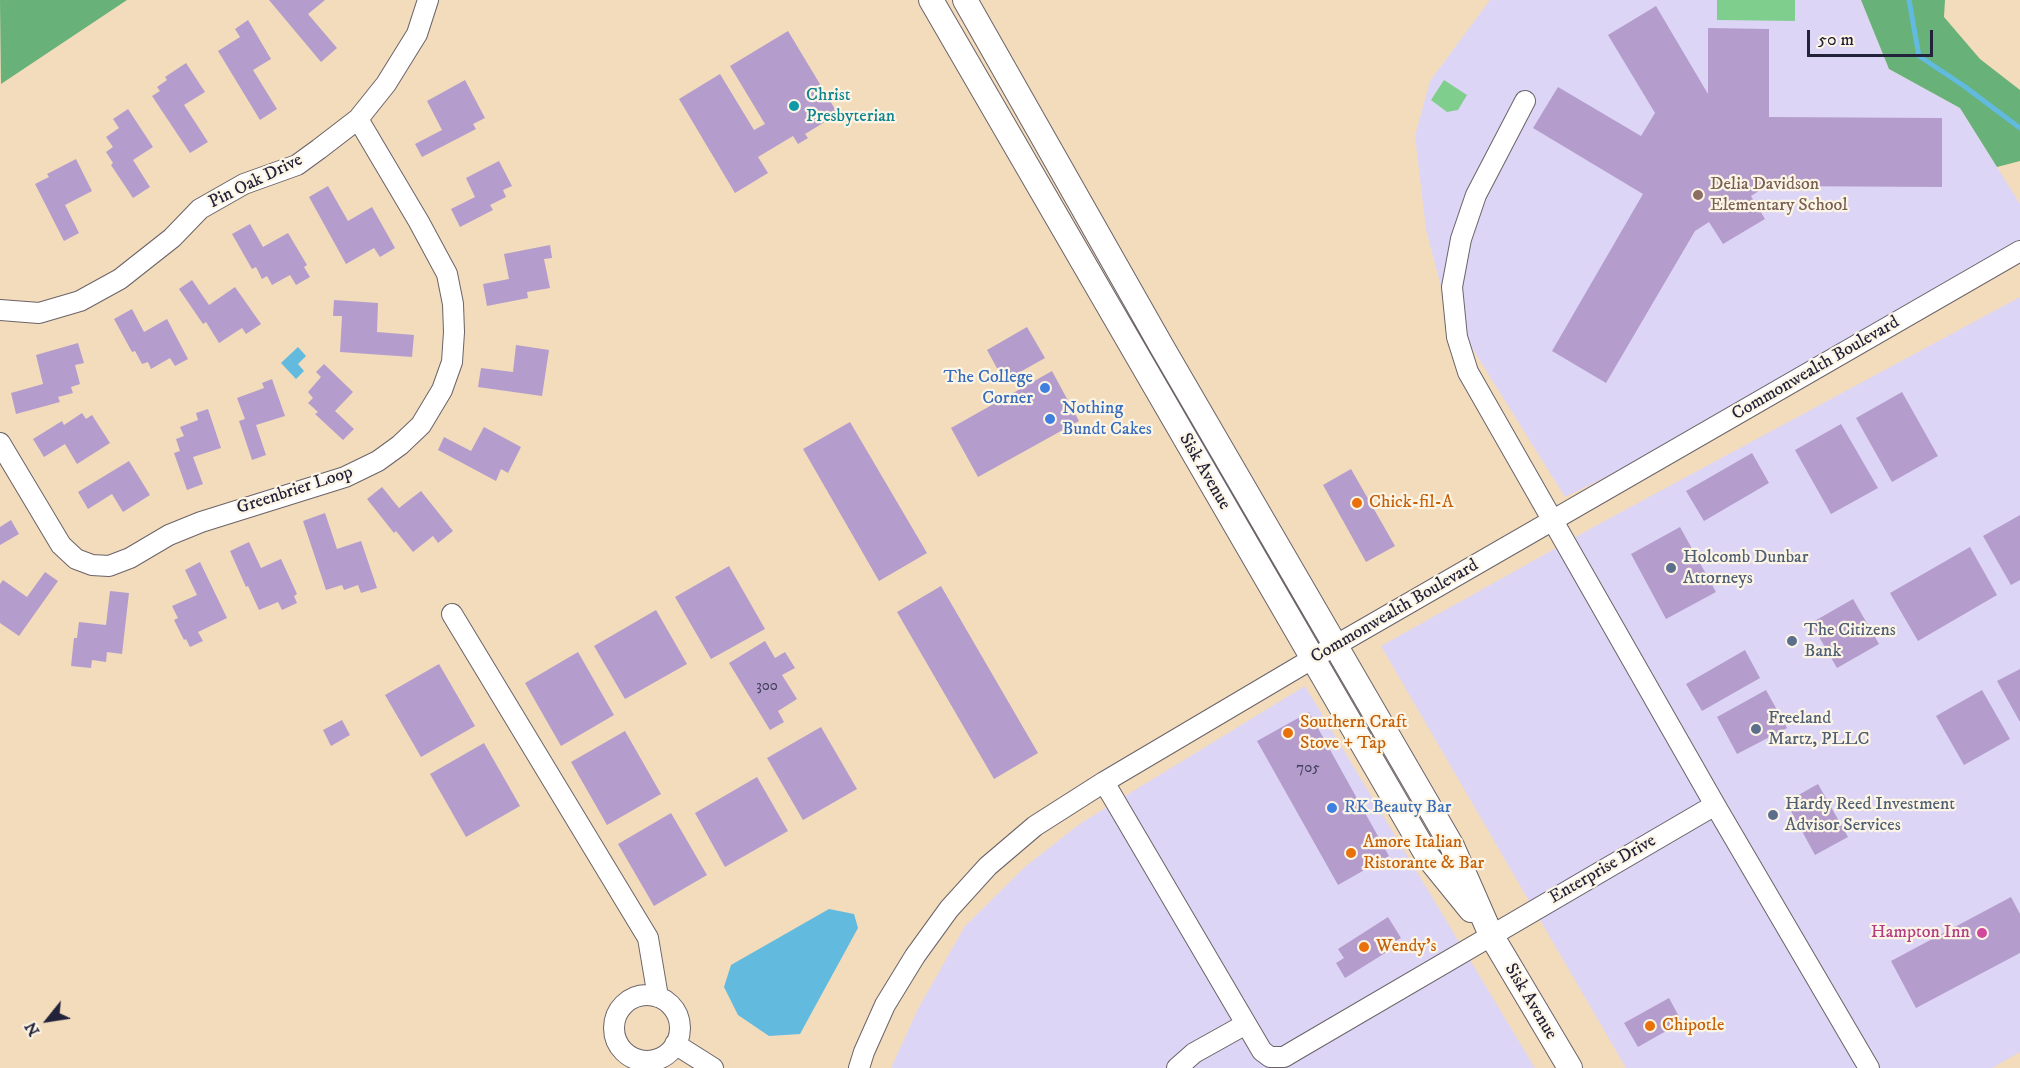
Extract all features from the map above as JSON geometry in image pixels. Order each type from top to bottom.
[{"type":"street","name":"Pin Oak Drive","points":[[0,309],[39,313],[80,301],[120,279],[172,238],[200,209],[244,184],[297,165],[358,119],[386,84],[417,34],[428,0]]},
{"type":"street","name":"Sisk Avenue","points":[[931,0],[1428,857],[1491,935]]},
{"type":"street","name":"Sisk Avenue","points":[[965,0],[1162,347],[1452,846],[1491,935],[1570,1068]]},
{"type":"street","points":[[1525,101],[1476,195],[1461,239],[1452,287],[1457,337],[1468,372],[1715,805],[1869,1068]]},
{"type":"street","name":"Greenbrier Loop","points":[[0,443],[61,545],[76,559],[92,565],[109,566],[130,558],[169,535],[201,522],[345,477],[378,461],[400,445],[421,424],[442,390],[452,362],[453,304],[447,274],[425,231],[358,119]]},
{"type":"street","name":"Commonwealth Boulevard","points":[[859,1068],[885,1005],[915,956],[949,909],[988,866],[1035,826],[1104,782],[1337,645],[2020,251]]},
{"type":"street","points":[[452,614],[648,938],[658,997]]},
{"type":"street","name":"Enterprise Drive","points":[[1104,782],[1262,1051],[1270,1057],[1284,1057],[1715,805]]},
{"type":"street","points":[[647,995],[658,997],[675,1011],[679,1022],[679,1033],[675,1044],[668,1053],[658,1059],[648,1061],[629,1056],[616,1040],[615,1020],[619,1011],[626,1002],[636,997],[647,995]]},
{"type":"street","points":[[1177,1068],[1194,1053],[1246,1024]]},
{"type":"street","points":[[675,1044],[713,1068]]},
{"type":"shaded area","points":[[1490,0],[1861,0],[1889,69],[1960,108],[2020,204],[2020,250],[1718,422],[1565,497],[1446,306],[1426,229],[1415,136],[1430,81]]},
{"type":"shaded area","points":[[2020,297],[2020,1052],[1992,1068],[1626,1068],[1381,646],[1599,524]]},
{"type":"shaded area","points":[[1305,686],[1535,1068],[891,1068],[918,1009],[965,926],[1026,866],[1081,823]]},
{"type":"green space","points":[[0,0],[127,0],[1,84]]},
{"type":"green space","points":[[1717,0],[1795,0],[1795,21],[1717,20]]},
{"type":"green space","points":[[1861,0],[1945,0],[1944,17],[1980,59],[2020,90],[2020,161],[1997,167],[1960,108],[1889,69]]},
{"type":"green space","points":[[1444,80],[1467,95],[1458,110],[1447,112],[1431,100]]},
{"type":"water","points":[[298,347],[306,356],[298,364],[304,371],[296,379],[281,363]]},
{"type":"water","points":[[829,909],[854,914],[858,928],[800,1034],[769,1036],[738,1015],[724,987],[731,965]]},
{"type":"building","points":[[269,0],[325,0],[308,14],[337,48],[321,62]]},
{"type":"building","name":"Delia Davidson Elementary School","points":[[1656,6],[1708,94],[1708,28],[1769,29],[1769,117],[1942,118],[1942,187],[1767,186],[1751,196],[1765,219],[1723,244],[1709,222],[1695,231],[1606,383],[1552,351],[1643,194],[1533,128],[1558,87],[1641,136],[1655,113],[1608,35]]},
{"type":"building","points":[[248,20],[271,59],[253,70],[277,109],[260,120],[218,51],[240,37],[235,29]]},
{"type":"building","name":"Christ Presbyterian","points":[[788,31],[838,114],[805,134],[808,138],[798,144],[793,136],[758,157],[768,173],[735,193],[679,99],[720,74],[754,130],[765,124],[730,66]]},
{"type":"building","points":[[186,63],[205,92],[184,105],[208,142],[190,153],[152,96],[160,91],[157,87],[167,80],[165,77]]},
{"type":"building","points":[[465,80],[485,118],[473,124],[476,129],[422,157],[415,144],[442,130],[427,101]]},
{"type":"building","points":[[128,109],[153,147],[133,160],[150,187],[133,198],[111,165],[113,163],[106,152],[113,147],[106,137],[119,128],[113,119]]},
{"type":"building","points":[[76,159],[92,191],[65,205],[79,233],[64,241],[35,184],[49,177],[47,174]]},
{"type":"building","points":[[499,161],[512,186],[503,190],[506,197],[490,205],[493,210],[460,227],[451,209],[475,197],[466,178]]},
{"type":"building","points":[[328,186],[348,221],[372,207],[395,248],[380,257],[374,248],[346,264],[309,197]]},
{"type":"building","points":[[250,224],[263,247],[288,233],[307,265],[304,267],[310,277],[296,285],[290,275],[272,285],[267,276],[262,279],[256,267],[252,269],[232,234]]},
{"type":"building","points":[[550,245],[552,258],[544,259],[550,288],[527,292],[528,298],[487,306],[483,284],[509,279],[504,254]]},
{"type":"building","points":[[192,280],[209,305],[235,287],[261,324],[246,334],[242,328],[219,343],[206,322],[203,324],[179,289]]},
{"type":"building","points":[[334,300],[378,303],[377,332],[414,335],[412,357],[340,352],[342,316],[333,316]]},
{"type":"building","points":[[132,309],[144,332],[167,319],[188,359],[175,366],[170,358],[151,369],[148,362],[142,364],[135,351],[132,352],[114,319]]},
{"type":"building","points":[[1027,327],[1045,358],[1004,381],[987,350]]},
{"type":"building","points":[[78,343],[84,363],[75,365],[80,384],[71,387],[73,393],[58,397],[60,402],[16,414],[11,393],[43,384],[36,355]]},
{"type":"building","points":[[516,345],[549,350],[542,396],[478,387],[481,368],[513,372]]},
{"type":"building","points":[[324,364],[353,392],[335,411],[354,429],[343,440],[315,414],[318,412],[308,403],[313,398],[308,392],[321,377],[316,372]]},
{"type":"building","points":[[1052,371],[1079,421],[978,477],[951,428]]},
{"type":"building","points":[[272,379],[285,416],[256,425],[266,455],[252,460],[239,421],[245,419],[237,398],[264,388],[262,383]]},
{"type":"building","points":[[1902,392],[1938,456],[1892,482],[1856,418]]},
{"type":"building","points":[[208,409],[221,448],[193,457],[203,484],[187,490],[174,453],[180,451],[176,439],[184,436],[180,427],[198,420],[196,413]]},
{"type":"building","points":[[82,413],[86,419],[92,415],[110,443],[77,464],[65,444],[44,457],[33,439],[62,421],[64,425]]},
{"type":"building","points":[[850,422],[927,553],[879,581],[803,449]]},
{"type":"building","points":[[1841,424],[1878,488],[1831,514],[1795,450]]},
{"type":"building","points":[[484,427],[521,447],[508,473],[501,469],[496,481],[438,450],[444,437],[471,451]]},
{"type":"building","points":[[1752,453],[1769,483],[1704,521],[1686,491]]},
{"type":"building","points":[[129,461],[150,495],[123,512],[112,494],[88,509],[78,492]]},
{"type":"building","points":[[1351,469],[1395,546],[1366,562],[1323,485]]},
{"type":"building","points":[[382,487],[399,508],[421,491],[453,531],[438,543],[433,536],[413,552],[396,531],[394,533],[367,499]]},
{"type":"building","points":[[325,513],[337,549],[361,541],[377,588],[361,593],[358,585],[344,590],[342,585],[326,590],[303,521]]},
{"type":"building","points":[[2020,515],[2020,580],[2011,585],[1983,536]]},
{"type":"building","points":[[11,520],[19,534],[0,545],[0,527]]},
{"type":"building","points":[[1680,527],[1716,592],[1666,619],[1631,554]]},
{"type":"building","points":[[249,542],[261,568],[281,559],[297,594],[294,596],[297,603],[282,610],[278,602],[259,610],[230,551]]},
{"type":"building","points":[[1970,547],[1997,595],[1918,641],[1890,593]]},
{"type":"building","points":[[200,562],[227,618],[198,632],[203,641],[190,647],[174,620],[178,618],[172,606],[197,595],[185,570]]},
{"type":"building","points":[[729,566],[765,629],[711,659],[675,597]]},
{"type":"building","points":[[45,572],[58,581],[19,636],[0,623],[0,584],[3,580],[27,597]]},
{"type":"building","points":[[941,586],[1038,753],[994,779],[897,612]]},
{"type":"building","points":[[110,591],[129,593],[122,654],[107,652],[106,662],[92,660],[91,668],[71,666],[74,638],[77,638],[79,622],[106,625]]},
{"type":"building","points":[[1853,599],[1879,644],[1837,668],[1811,623]]},
{"type":"building","points":[[656,610],[687,664],[625,699],[594,646]]},
{"type":"building","points":[[765,641],[775,658],[785,652],[795,668],[782,675],[797,699],[778,711],[784,722],[770,730],[729,663]]},
{"type":"building","points":[[1745,650],[1760,678],[1702,711],[1686,684]]},
{"type":"building","points":[[578,652],[614,715],[561,746],[525,683]]},
{"type":"building","points":[[439,664],[475,726],[421,757],[385,695]]},
{"type":"building","points":[[2020,669],[2020,722],[1997,681]]},
{"type":"building","points":[[1766,690],[1787,728],[1737,754],[1717,717]]},
{"type":"building","points":[[1982,690],[2010,739],[1964,765],[1936,716]]},
{"type":"building","points":[[1309,712],[1389,856],[1338,885],[1257,741]]},
{"type":"building","points":[[342,720],[350,735],[331,746],[323,730]]},
{"type":"building","points":[[821,727],[857,789],[803,820],[767,758]]},
{"type":"building","points":[[625,731],[661,794],[607,825],[571,762]]},
{"type":"building","points":[[484,743],[520,806],[466,837],[430,774]]},
{"type":"building","points":[[757,777],[788,831],[725,867],[695,813]]},
{"type":"building","points":[[1818,784],[1848,837],[1815,855],[1786,802]]},
{"type":"building","points":[[671,813],[707,875],[654,906],[618,844]]},
{"type":"building","name":"Hampton Inn","points":[[2011,897],[2020,914],[2020,953],[1916,1008],[1891,961]]},
{"type":"building","name":"Wendy's","points":[[1388,917],[1401,938],[1388,946],[1390,950],[1345,978],[1336,963],[1344,958],[1338,949]]},
{"type":"building","points":[[1669,998],[1682,1022],[1638,1047],[1624,1023]]},
{"type":"waterway","points":[[1909,0],[1919,56],[2020,128]]},
{"type":"place","name":"Christ Presbyterian","points":[[794,106]]},
{"type":"place","name":"Delia Davidson Elementary School","points":[[1698,195]]},
{"type":"place","name":"The College Corner","points":[[1045,388]]},
{"type":"place","name":"Nothing Bundt Cakes","points":[[1050,419]]},
{"type":"place","name":"Chick-fil-A","points":[[1357,503]]},
{"type":"place","name":"Holcomb Dunbar Attorneys","points":[[1671,568]]},
{"type":"place","name":"The Citizens Bank","points":[[1792,641]]},
{"type":"place","name":"Freeland Martz, PLLC","points":[[1756,729]]},
{"type":"place","name":"Southern Craft Stove + Tap","points":[[1288,733]]},
{"type":"place","name":"RK Beauty Bar","points":[[1332,808]]},
{"type":"place","name":"Hardy Reed Investment Advisor Services","points":[[1773,815]]},
{"type":"place","name":"Amore Italian Ristorante & Bar","points":[[1351,853]]},
{"type":"place","name":"Hampton Inn","points":[[1982,933]]},
{"type":"place","name":"Wendy's","points":[[1364,947]]},
{"type":"place","name":"Chipotle","points":[[1650,1026]]}]
